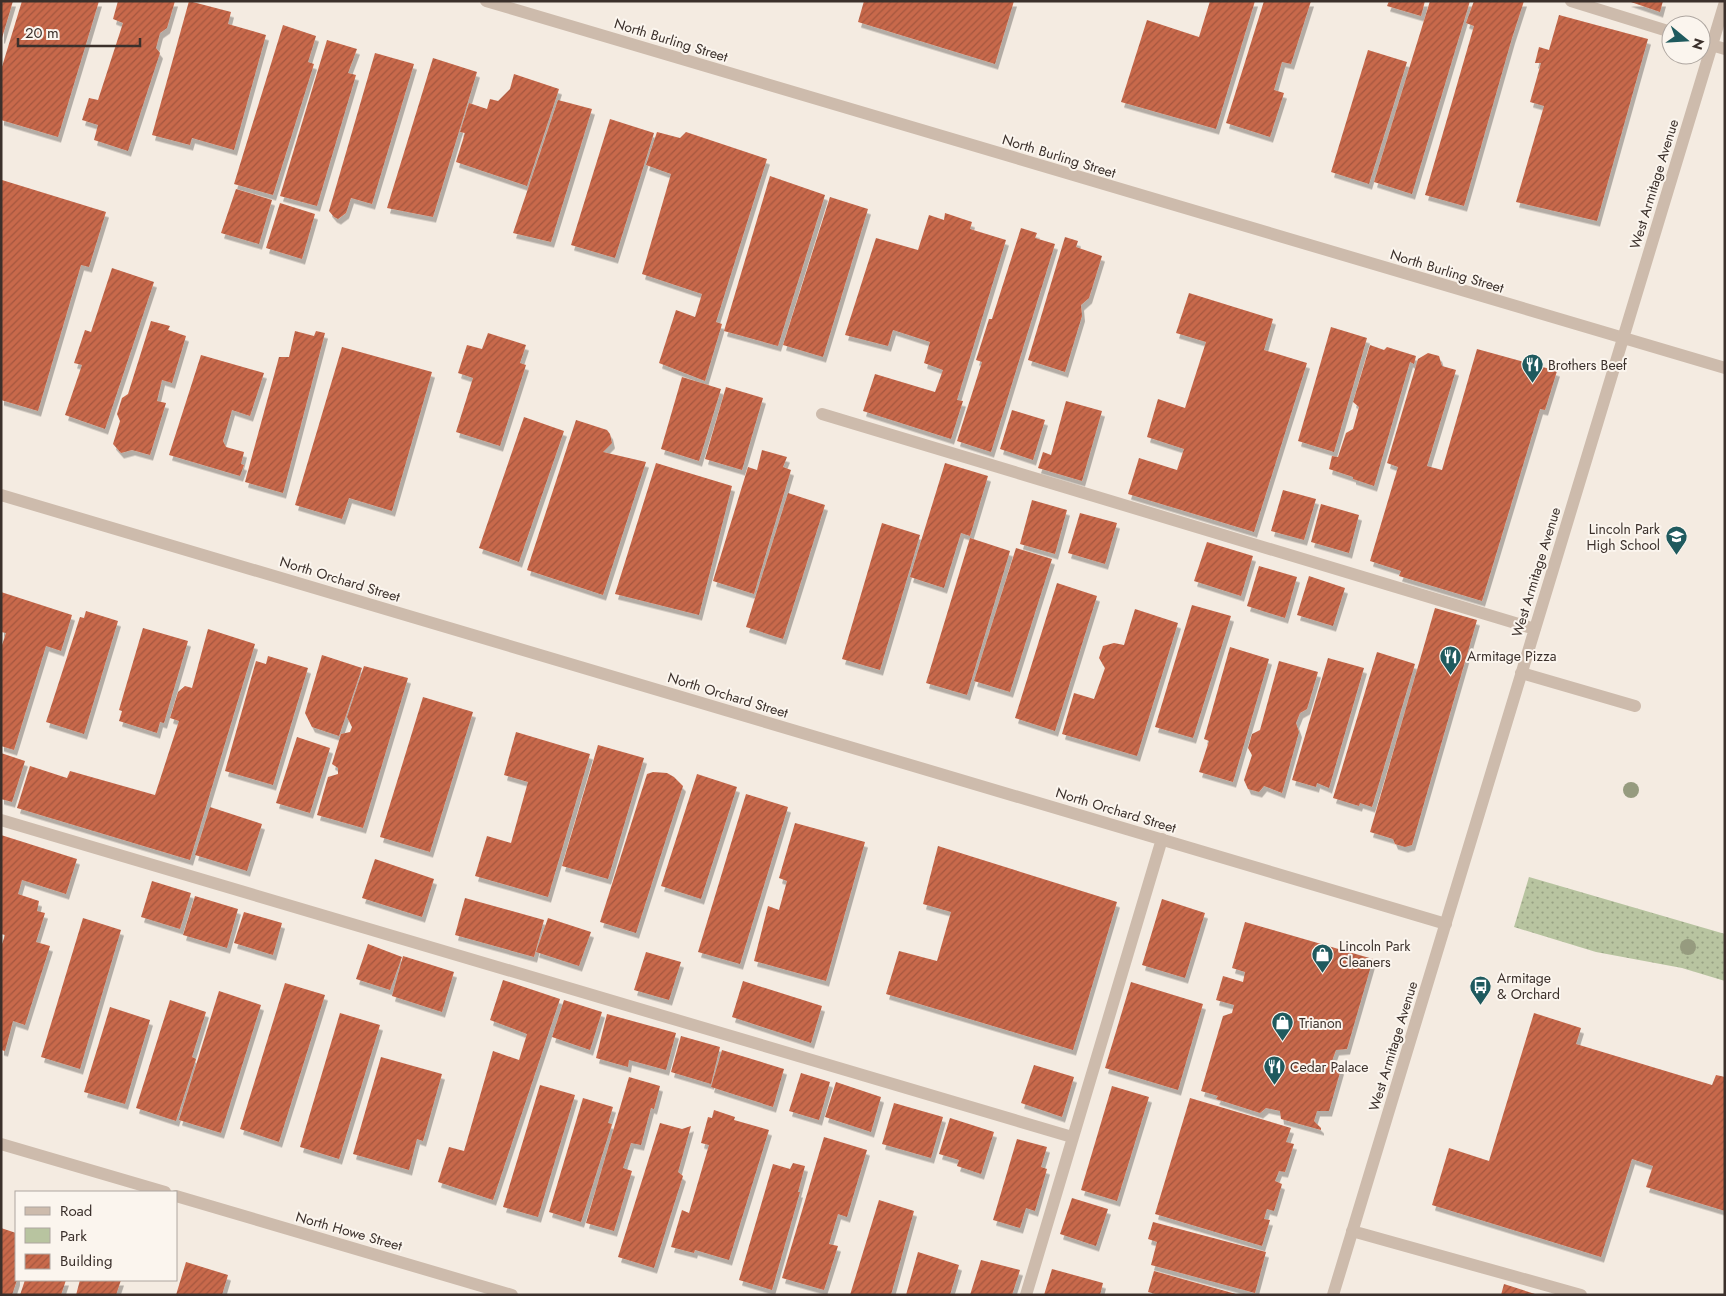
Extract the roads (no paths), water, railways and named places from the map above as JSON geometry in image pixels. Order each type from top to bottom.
[{"type":"street","name":"North Burling Street","points":[[486,1],[1725,368]]},
{"type":"street","points":[[1571,1],[1661,29]]},
{"type":"street","name":"West Armitage Avenue","points":[[1711,32],[1725,2]]},
{"type":"street","points":[[1711,45],[1725,49]]},
{"type":"street","name":"West Armitage Avenue","points":[[1333,1295],[1623,338],[1700,65]]},
{"type":"street","points":[[822,414],[1535,628]]},
{"type":"street","name":"North Orchard Street","points":[[1,495],[1446,924]]},
{"type":"street","points":[[1522,673],[1636,706]]},
{"type":"street","points":[[1,820],[1072,1137]]},
{"type":"street","points":[[1026,1295],[1162,839]]},
{"type":"street","points":[[1,1144],[162,1191]]},
{"type":"street","name":"North Howe Street","points":[[178,1197],[512,1295]]},
{"type":"street","points":[[1352,1231],[1581,1295]]},
{"type":"place","name":"Brothers Beef","points":[[1532,384]]},
{"type":"place","name":"Lincoln Park High School","points":[[1676,556]]},
{"type":"place","name":"Armitage Pizza","points":[[1451,675]]},
{"type":"place","name":"Lincoln Park Cleaners","points":[[1323,973]]},
{"type":"place","name":"Armitage & Orchard","points":[[1481,1005]]},
{"type":"place","name":"Trianon","points":[[1283,1042]]},
{"type":"place","name":"Cedar Palace","points":[[1274,1086]]}]
